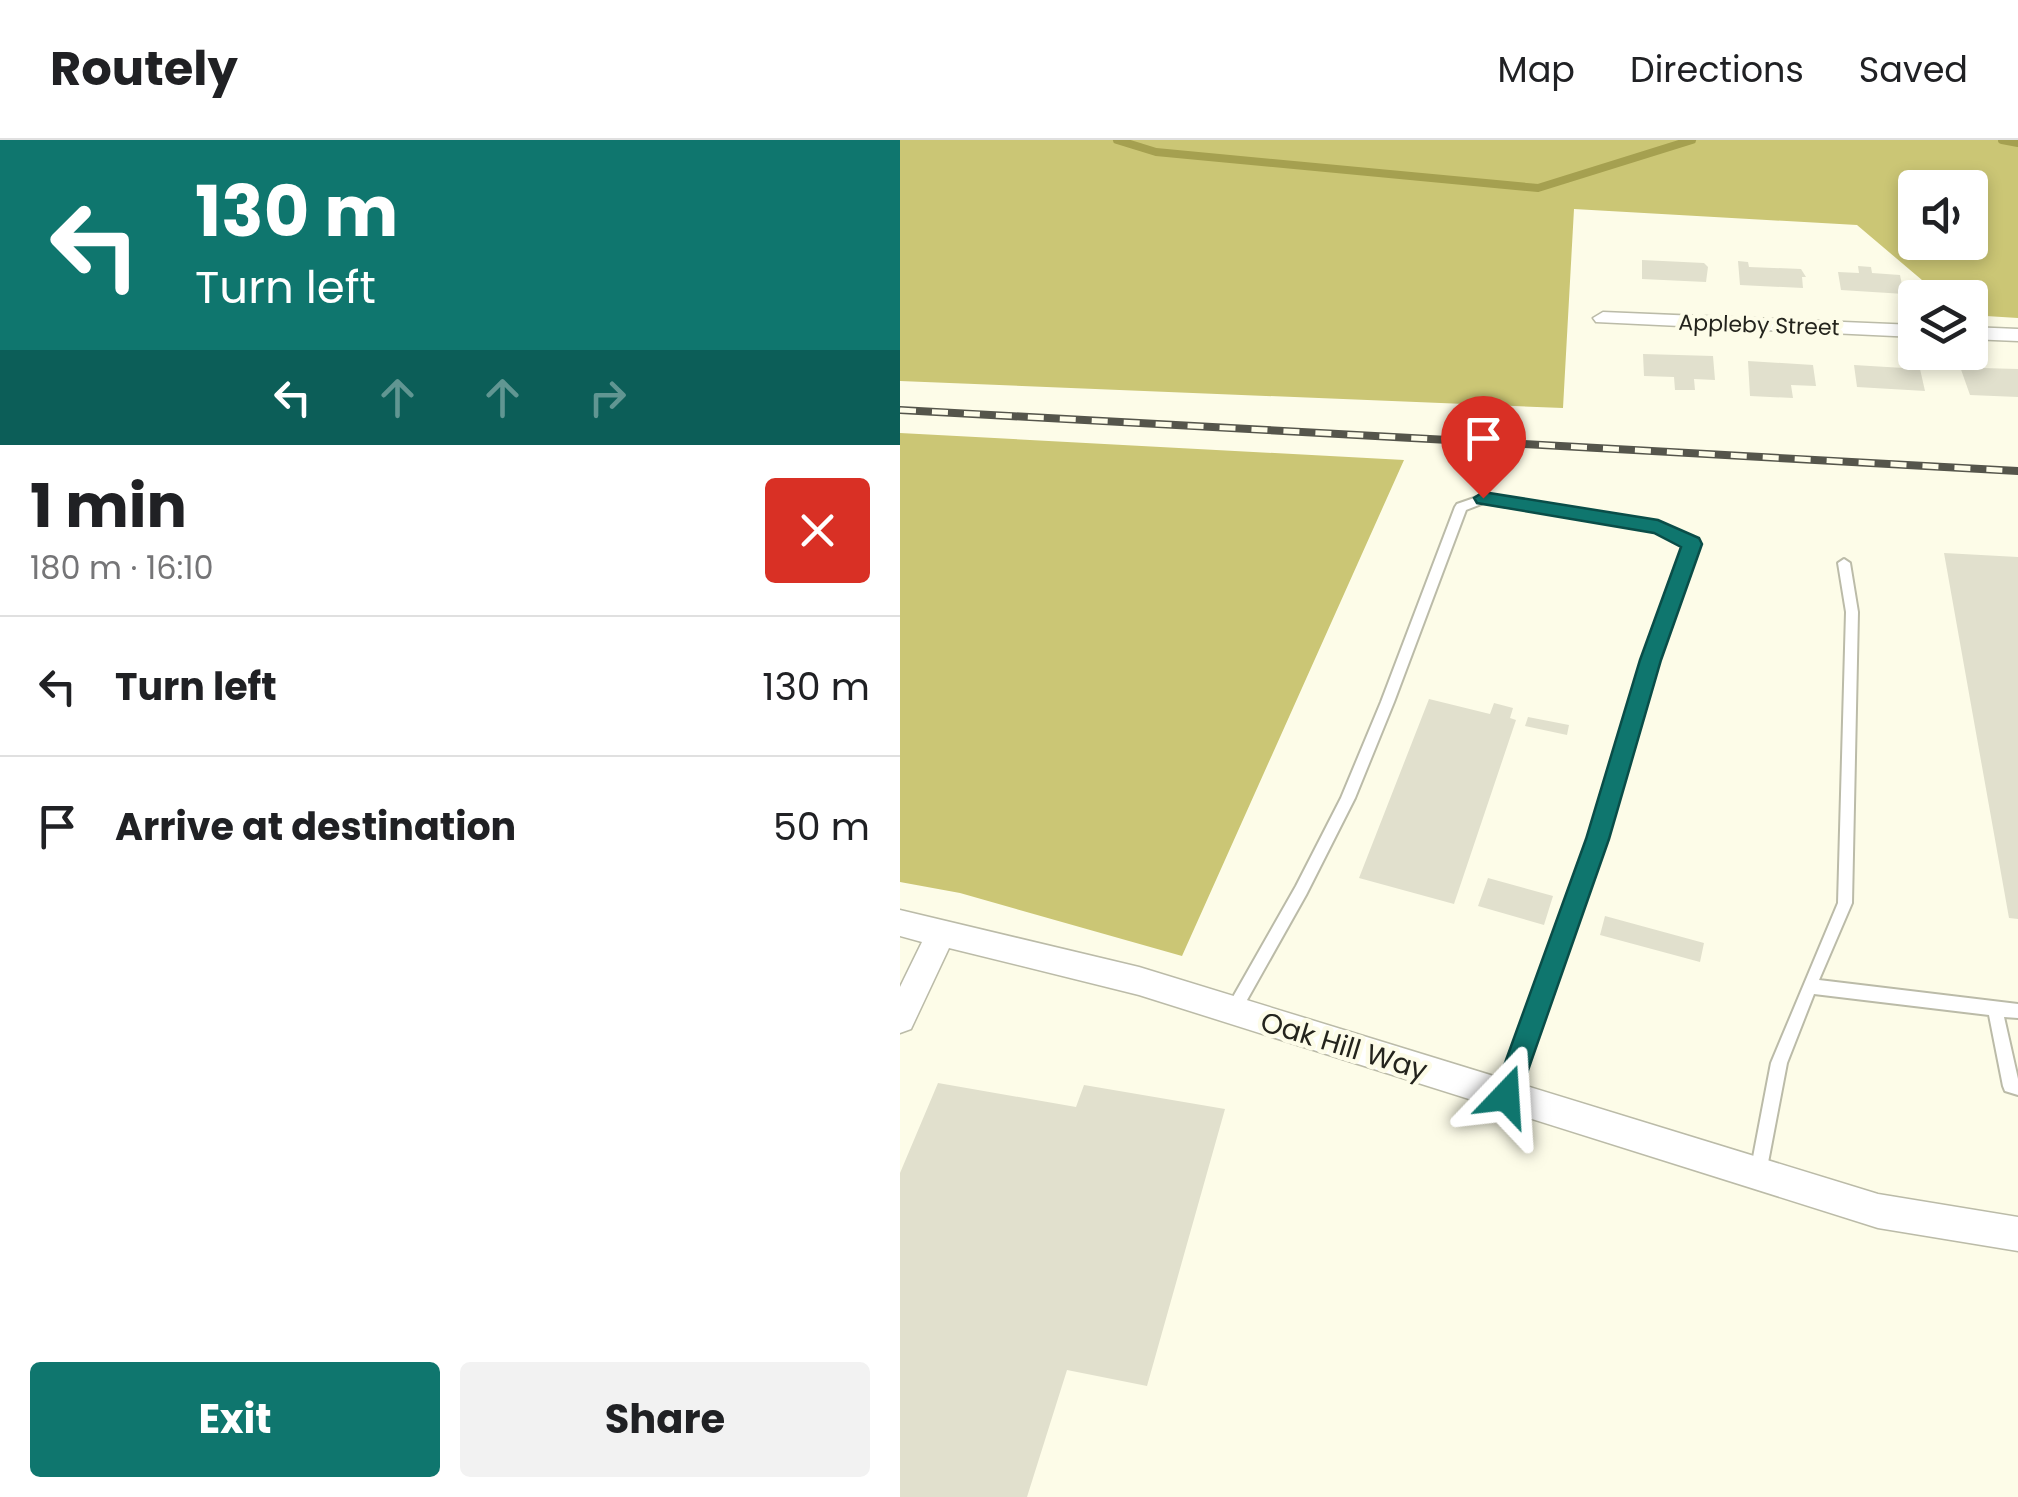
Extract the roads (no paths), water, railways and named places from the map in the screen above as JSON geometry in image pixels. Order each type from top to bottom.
[{"type":"street","name":"Appleby Street","points":[[1603,318],[1898,330]]},
{"type":"street","points":[[1988,335],[2018,336]]},
{"type":"street","name":"Oak Hill Way","points":[[900,923],[942,930],[1139,982],[1878,1211],[2018,1234]]},
{"type":"street","points":[[900,1019],[942,930]]},
{"type":"lane","points":[[1233,1011],[1318,859],[1362,766],[1421,605],[1462,508],[1483,498],[1658,527],[1692,544],[1651,660],[1598,839],[1506,1096]]},
{"type":"lane","points":[[1758,1174],[1779,1062],[1845,903],[1852,612],[1844,562]]},
{"type":"lane","points":[[1809,986],[2018,1011]]},
{"type":"lane","points":[[1995,1009],[2011,1086],[2018,1087]]},
{"type":"waterway","points":[[1117,140],[1156,152],[1538,188],[1692,140]]},
{"type":"waterway","points":[[2002,140],[2018,143]]},
{"type":"railway","points":[[900,410],[2018,471]]}]
